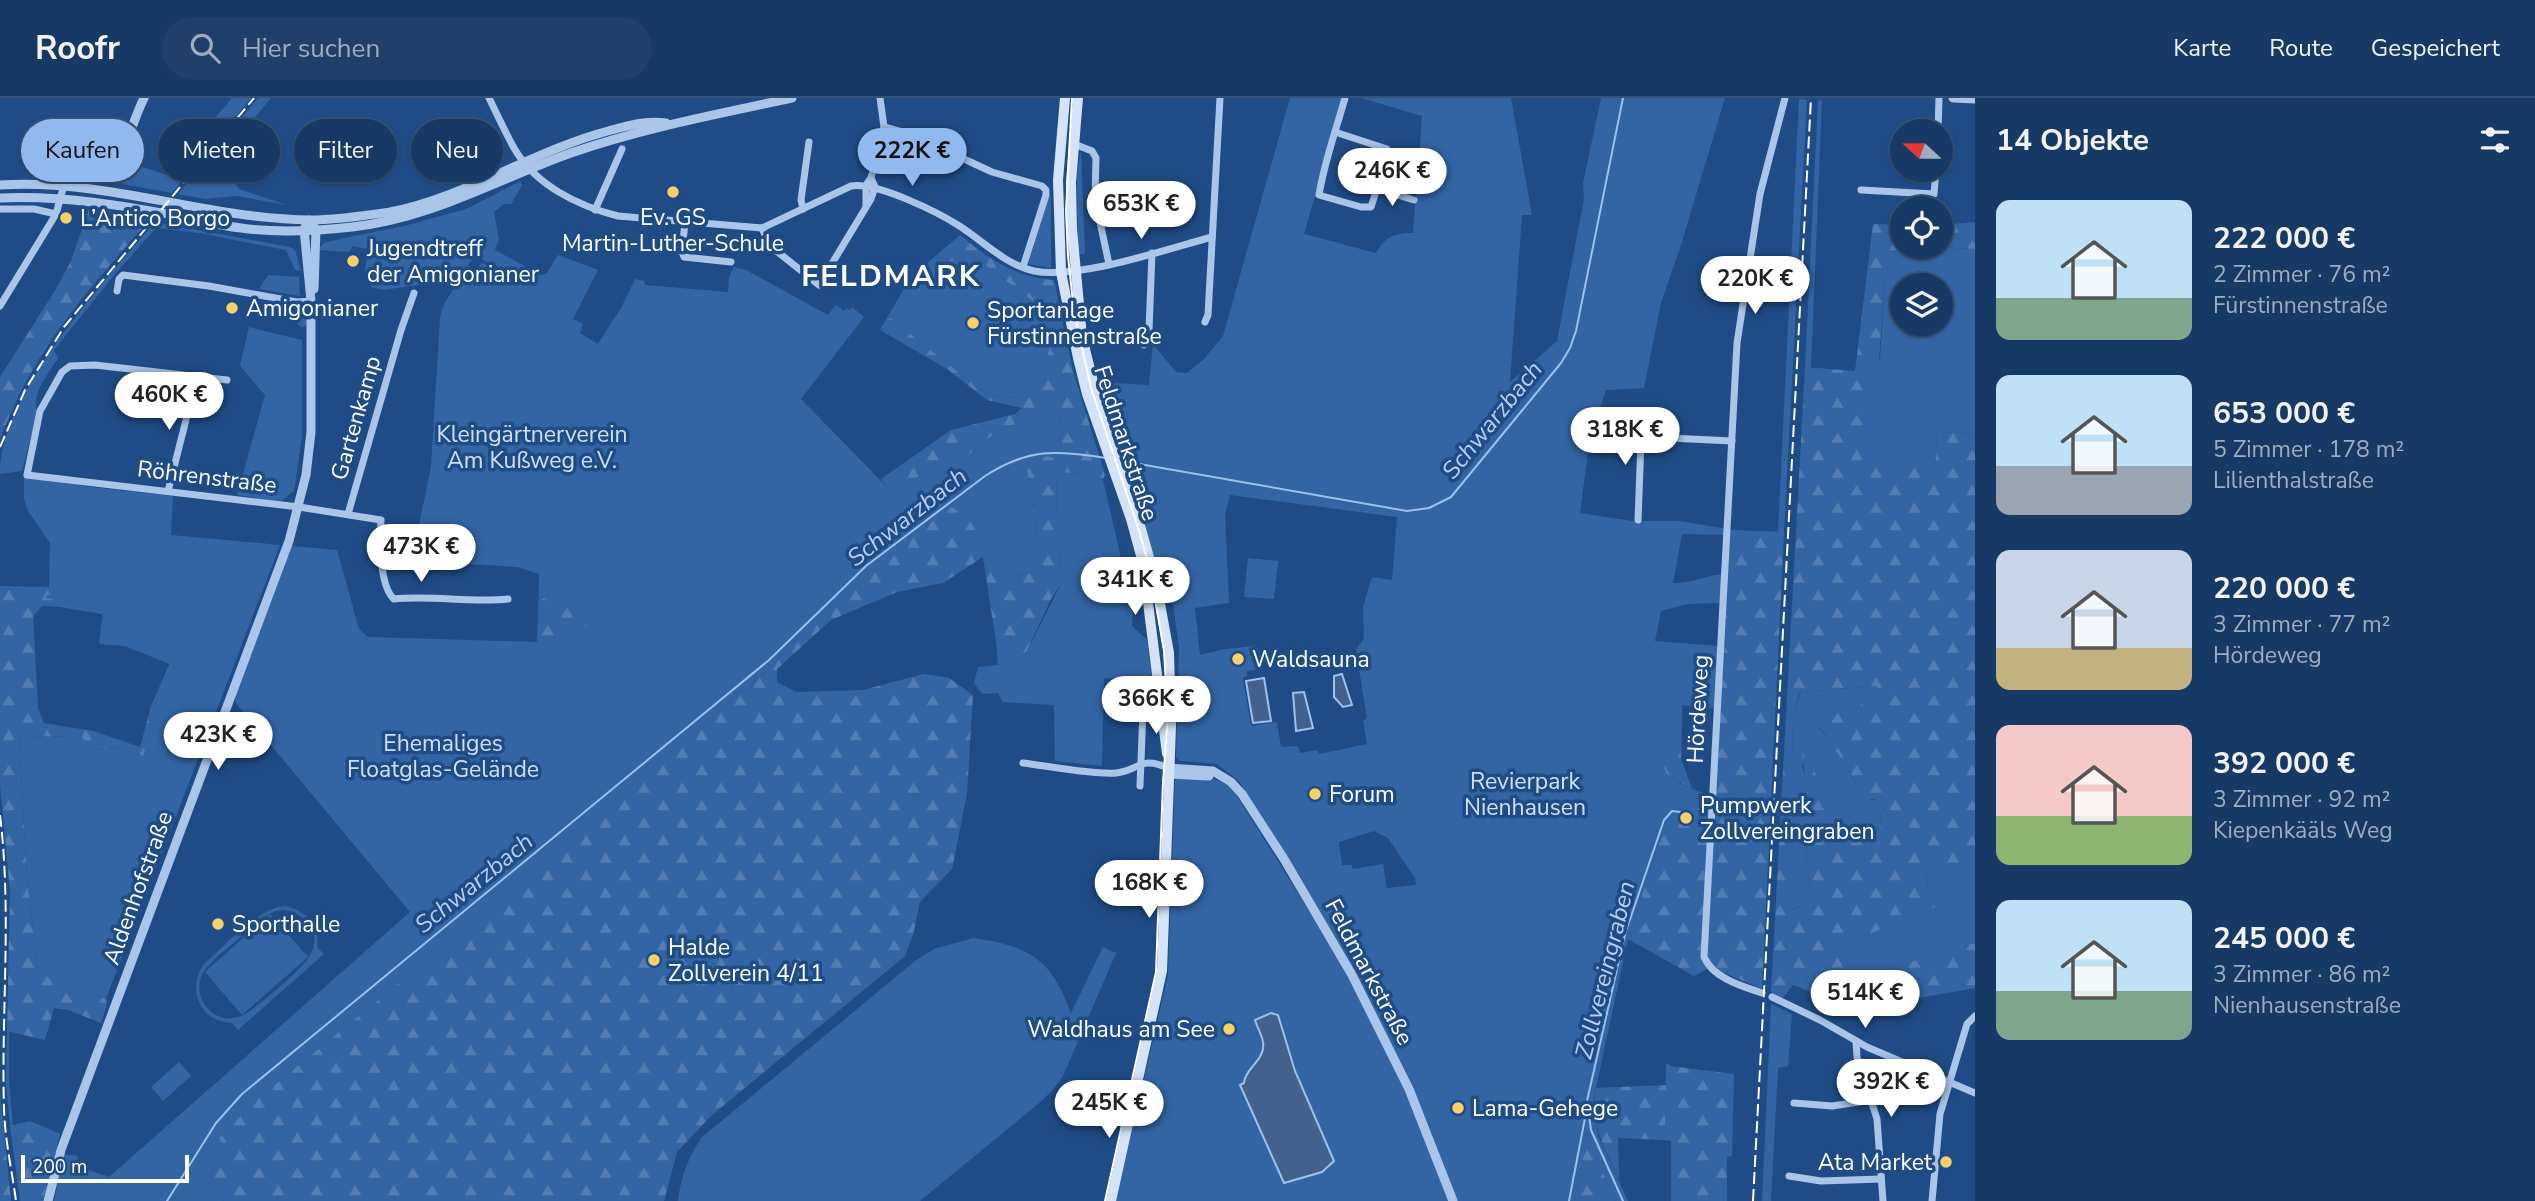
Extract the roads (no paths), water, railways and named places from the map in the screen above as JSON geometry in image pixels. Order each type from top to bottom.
[{"type":"main road","name":"Feldmarkstraße","points":[[1065,98],[1058,180],[1061,272],[1078,358],[1141,529],[1162,605],[1169,653],[1171,726],[1168,767]]},
{"type":"main road","name":"Feldmarkstraße","points":[[1078,98],[1071,182],[1075,271],[1084,350],[1112,454]]},
{"type":"main road","points":[[1111,1201],[1162,971],[1168,767]]},
{"type":"street","points":[[0,306],[55,215],[64,185],[75,169],[113,158],[122,152],[144,98]]},
{"type":"street","points":[[489,98],[514,149],[526,165],[567,197],[595,210],[618,216],[762,228],[851,186],[871,184],[958,225],[1006,259],[1034,271],[1075,271],[1212,237]]},
{"type":"street","points":[[0,185],[64,185],[244,214],[309,220],[348,218],[416,205],[637,129],[792,98]]},
{"type":"street","points":[[762,228],[769,245],[819,285],[866,206],[884,127],[880,98]]},
{"type":"street","points":[[1205,322],[1208,315],[1220,98]]},
{"type":"street","points":[[1335,132],[1387,149],[1388,155],[1374,204],[1367,208],[1319,195],[1335,132],[1345,98]]},
{"type":"street","name":"Hördeweg","points":[[1759,992],[1719,975],[1704,957],[1737,343],[1759,194],[1785,98]]},
{"type":"street","points":[[1939,119],[1940,98]]},
{"type":"street","points":[[1953,98],[1975,99]]},
{"type":"street","points":[[884,127],[910,134],[992,172],[1042,186],[1046,190],[1023,267]]},
{"type":"street","points":[[803,209],[801,200],[810,142]]},
{"type":"street","points":[[1074,144],[1091,151],[1096,158],[1095,199],[1108,264]]},
{"type":"street","points":[[595,210],[622,149]]},
{"type":"street","points":[[0,198],[61,199],[119,206],[243,229],[350,228],[390,222],[439,208],[526,165]]},
{"type":"street","points":[[1861,190],[1934,194],[1935,182]]},
{"type":"street","points":[[1378,190],[1415,200]]},
{"type":"street","points":[[0,209],[34,208],[55,215]]},
{"type":"street","points":[[309,220],[316,229]]},
{"type":"street","points":[[303,229],[309,220]]},
{"type":"street","points":[[685,222],[682,252],[684,257],[731,262]]},
{"type":"street","name":"Aldenhofstraße","points":[[48,1201],[61,1150],[289,541],[299,507],[308,465],[311,432],[312,301],[303,229]]},
{"type":"street","name":"Aldenhofstraße","points":[[312,301],[315,287],[316,229]]},
{"type":"street","points":[[1144,345],[1149,330],[1152,253]]},
{"type":"street","points":[[117,291],[123,275],[209,286],[297,302],[312,301]]},
{"type":"street","name":"Gartenkamp","points":[[348,514],[414,293]]},
{"type":"street","name":"Röhrenstraße","points":[[192,377],[95,365],[71,366],[62,372],[40,411],[27,475],[299,507],[381,520],[382,564],[388,594],[394,599],[508,599]]},
{"type":"street","points":[[168,491],[190,408],[192,377],[227,380]]},
{"type":"street","points":[[1638,520],[1642,415]]},
{"type":"street","points":[[1628,436],[1732,441]]},
{"type":"street","points":[[1140,786],[1144,685]]},
{"type":"street","points":[[1023,763],[1118,773],[1141,762],[1168,767]]},
{"type":"street","name":"Feldmarkstraße","points":[[1168,767],[1207,769],[1237,788],[1249,806],[1352,975],[1409,1089],[1453,1201]]},
{"type":"street","points":[[1772,997],[1856,1041],[1975,1093]]},
{"type":"street","points":[[1932,1201],[1938,1124],[1967,1024],[1975,1016]]},
{"type":"street","points":[[1856,1041],[1857,1057],[1877,1119],[1883,1201]]},
{"type":"street","points":[[1794,1103],[1832,1106],[1872,1100]]},
{"type":"street","points":[[1789,1176],[1821,1181],[1881,1179]]},
{"type":"waterway","name":"Schwarzbach","points":[[1122,461],[1407,511],[1429,508],[1451,497],[1561,363],[1570,348],[1576,331],[1623,98]]},
{"type":"waterway","name":"Schwarzbach","points":[[167,1201],[216,1123],[242,1094],[769,660],[866,566],[985,476],[1015,460],[1058,453],[1106,458]]},
{"type":"waterway","name":"Zollvereingraben","points":[[1623,1201],[1591,1130],[1587,1101],[1625,934],[1664,820],[1672,811],[1680,812]]},
{"type":"waterway","name":"Zollvereingraben","points":[[1569,1201],[1586,1113]]},
{"type":"tram line","points":[[1072,98],[1066,210],[1074,312],[1091,388],[1150,569],[1164,651],[1168,715],[1156,972],[1105,1201]]},
{"type":"railway","points":[[0,447],[25,390],[64,327],[254,98]]},
{"type":"railway","points":[[1753,1201],[1811,98]]},
{"type":"railway","points":[[0,815],[6,926],[4,1110],[16,1201]]},
{"type":"place","name":"Ev. GS Martin-Luther-Schule","points":[[673,192]]},
{"type":"place","name":"L’Antico Borgo","points":[[66,218]]},
{"type":"place","name":"Jugendtreff der Amigonianer","points":[[353,261]]},
{"type":"place","name":"Amigonianer","points":[[232,308]]},
{"type":"place","name":"Sportanlage Fürstinnenstraße","points":[[973,323]]},
{"type":"place","name":"Waldsauna","points":[[1238,659]]},
{"type":"place","name":"Forum","points":[[1315,794]]},
{"type":"place","name":"Pumpwerk Zollvereingraben","points":[[1686,818]]},
{"type":"place","name":"Sporthalle","points":[[218,924]]},
{"type":"place","name":"Halde Zollverein 4/11","points":[[654,960]]},
{"type":"place","name":"Waldhaus am See","points":[[1229,1029]]},
{"type":"place","name":"Lama-Gehege","points":[[1458,1108]]},
{"type":"place","name":"Ata Market","points":[[1946,1162]]},
{"type":"district","name":"FELDMARK","points":[[891,276]]},
{"type":"park label","name":"Kleingärtnerverein Am Kußweg e.V.","points":[[532,447]]},
{"type":"park label","name":"Ehemaliges Floatglas-Gelände","points":[[443,756]]},
{"type":"park label","name":"Revierpark Nienhausen","points":[[1525,794]]}]
